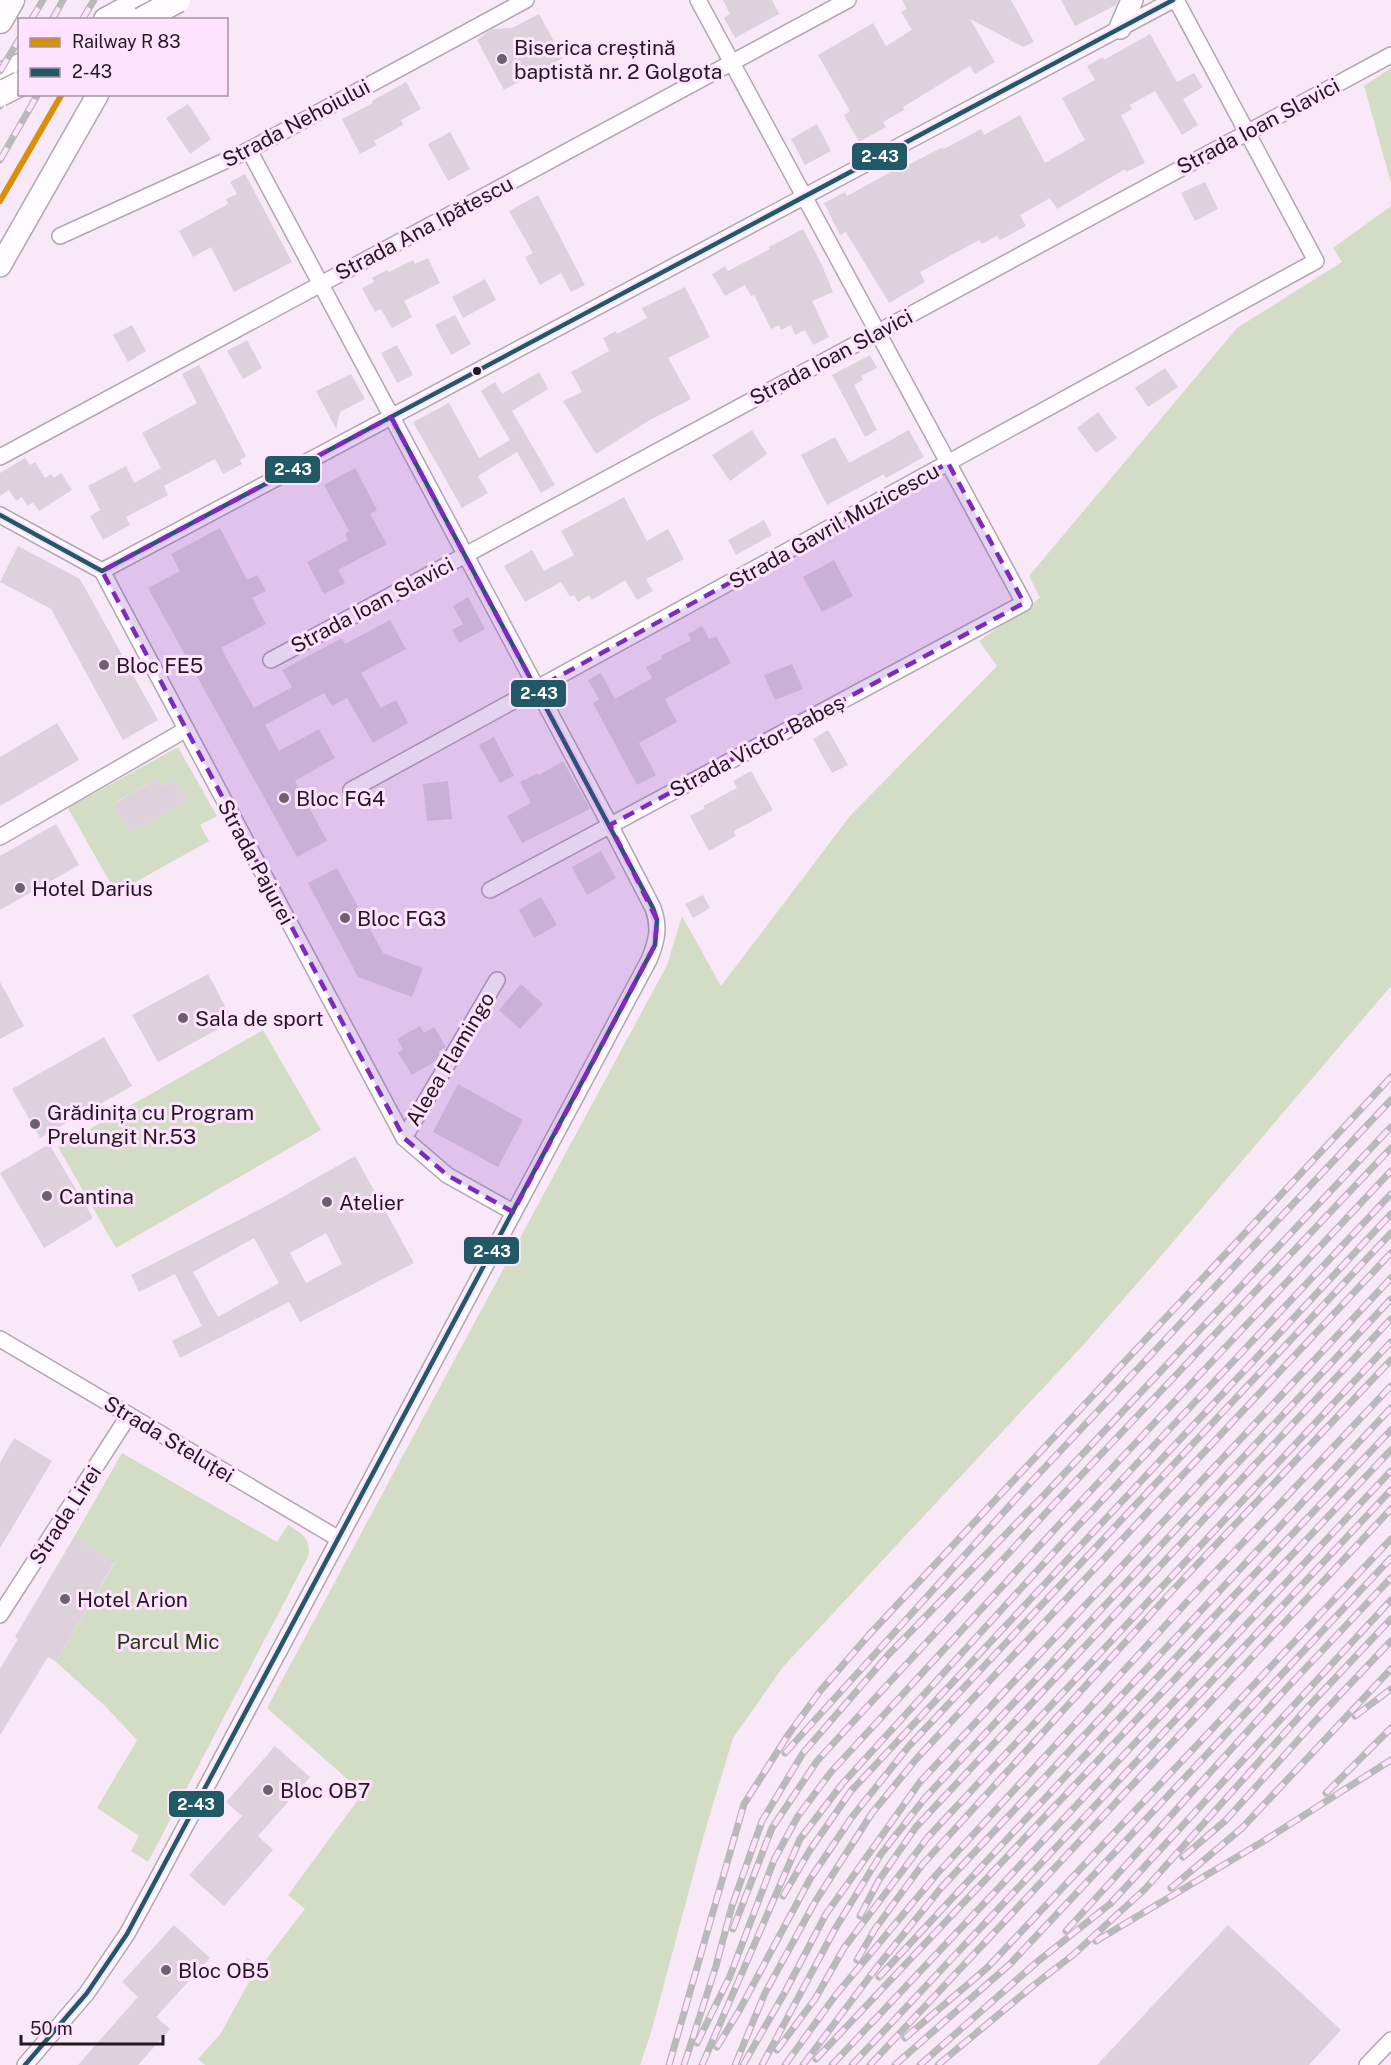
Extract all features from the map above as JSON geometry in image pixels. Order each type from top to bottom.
[{"type":"main road","points":[[0,21],[12,0]]},
{"type":"main road","points":[[110,18],[143,0]]},
{"type":"main road","points":[[145,18],[178,0]]},
{"type":"main road","points":[[0,76],[18,67]]},
{"type":"main road","points":[[0,94],[18,85]]},
{"type":"street","points":[[142,18],[153,0]]},
{"type":"street","name":"Strada Nehoiului","points":[[60,236],[249,150],[525,0]]},
{"type":"street","points":[[698,0],[948,463]]},
{"type":"street","name":"Strada Ana Ipătescu","points":[[0,457],[848,0]]},
{"type":"street","points":[[1120,28],[1132,0]]},
{"type":"street","points":[[0,515],[102,571],[1174,0],[1247,132]]},
{"type":"street","name":"Strada Ioan Slavici","points":[[271,660],[1391,55]]},
{"type":"street","points":[[0,266],[97,96]]},
{"type":"street","name":"Strada Gavril Muzicescu","points":[[351,790],[1316,261],[1247,132]]},
{"type":"street","points":[[25,2065],[87,1993],[127,1934],[655,945],[657,920],[610,825],[249,150]]},
{"type":"street","name":"Strada Victor Babeș","points":[[490,890],[1024,603],[948,463]]},
{"type":"street","name":"Strada Pajurei","points":[[102,571],[404,1138],[447,1175],[513,1212]]},
{"type":"street","points":[[0,837],[185,730]]},
{"type":"street","name":"Aleea Flamingo","points":[[404,1138],[497,980]]},
{"type":"street","name":"Strada Steluței","points":[[0,1339],[339,1539]]},
{"type":"street","name":"Strada Lirei","points":[[0,1615],[129,1415]]},
{"type":"street","points":[[1367,2065],[1391,2040]]},
{"type":"highlighted area","points":[[391,417],[536,689],[948,463],[1024,603],[610,825],[657,920],[655,945],[513,1212],[447,1175],[404,1138],[102,571]]},
{"type":"green space","points":[[1391,68],[1391,183],[1364,86]]},
{"type":"green space","points":[[1391,206],[1391,986],[1086,1342],[783,1667],[733,1738],[640,2065],[205,2065],[198,2059],[221,2033],[249,1982],[246,1957],[260,1967],[305,1909],[288,1895],[363,1793],[267,1708],[667,965],[682,916],[721,986],[850,816],[997,666],[979,641],[1040,598],[1029,576],[1237,328],[1342,262],[1333,248]]},
{"type":"green space","points":[[178,747],[217,816],[200,825],[209,841],[116,893],[68,808]],"holes":[[[157,779],[162,787],[175,780],[187,801],[130,833],[114,803]]]},
{"type":"green space","points":[[263,1030],[321,1130],[116,1248],[58,1147]]},
{"type":"green space","name":"Parcul Mic","points":[[122,1453],[277,1542],[288,1525],[305,1537],[309,1550],[308,1557],[148,1862],[131,1851],[139,1836],[97,1808],[137,1740],[105,1706],[56,1662],[115,1562],[74,1537]]},
{"type":"building","points":[[723,0],[772,0],[779,14],[735,38],[724,18],[730,14]]},
{"type":"building","points":[[902,0],[1011,0],[1034,42],[1023,47],[970,19],[995,62],[975,74],[970,66],[903,107],[904,110],[883,122],[886,127],[859,142],[844,115],[850,111],[818,55],[873,23],[886,46],[912,30],[901,12],[907,9]]},
{"type":"building","points":[[1061,0],[1118,0],[1116,5],[1075,26]]},
{"type":"building","points":[[539,14],[563,58],[504,90],[477,40],[492,29],[512,28]]},
{"type":"building","points":[[1150,34],[1177,82],[1194,73],[1203,87],[1183,99],[1198,125],[1182,135],[1155,91],[1130,105],[1132,109],[1121,115],[1145,163],[1126,172],[1125,169],[1057,209],[1050,198],[1020,215],[1026,226],[1000,240],[997,236],[982,244],[979,240],[920,272],[925,282],[889,303],[846,232],[840,235],[824,203],[845,192],[847,196],[907,163],[908,165],[943,147],[944,149],[981,129],[984,135],[1020,115],[1045,163],[1085,140],[1062,98],[1095,80],[1087,66],[1103,57],[1104,60]]},
{"type":"building","points":[[406,82],[421,109],[401,120],[403,125],[374,141],[377,145],[360,154],[342,119]]},
{"type":"building","points":[[188,104],[211,139],[190,154],[166,118]]},
{"type":"building","points":[[817,124],[831,151],[805,165],[791,139]]},
{"type":"building","points":[[450,132],[470,169],[448,181],[428,144]]},
{"type":"building","points":[[245,174],[292,262],[234,292],[211,247],[193,257],[179,231],[228,204],[226,199],[237,194],[230,182]]},
{"type":"building","points":[[1205,182],[1218,209],[1195,221],[1181,193]]},
{"type":"building","points":[[538,195],[585,285],[571,292],[561,273],[540,285],[525,257],[533,253],[509,211]]},
{"type":"building","points":[[803,229],[833,292],[812,301],[829,337],[813,345],[805,330],[795,335],[791,325],[781,330],[779,325],[771,329],[754,295],[751,296],[745,285],[725,296],[712,274],[725,266],[728,271]]},
{"type":"building","points":[[428,258],[440,283],[404,301],[412,317],[392,328],[381,309],[375,312],[362,288],[374,282],[372,278],[387,270],[389,272],[413,260],[415,264]]},
{"type":"building","points":[[485,279],[496,300],[463,318],[452,297]]},
{"type":"building","points":[[685,287],[710,337],[668,358],[691,399],[648,421],[596,454],[563,401],[582,392],[571,372],[609,351],[603,338],[616,331],[617,334],[647,318],[642,308]]},
{"type":"building","points":[[455,315],[471,344],[451,355],[435,325]]},
{"type":"building","points":[[132,325],[146,351],[128,362],[113,335]]},
{"type":"building","points":[[247,340],[262,368],[243,379],[227,351]]},
{"type":"building","points":[[397,345],[413,375],[397,383],[381,353]]},
{"type":"building","points":[[870,355],[877,368],[861,376],[863,380],[854,385],[877,430],[865,437],[832,375]]},
{"type":"building","points":[[199,365],[246,456],[240,460],[242,464],[223,474],[215,459],[164,486],[168,495],[126,517],[130,525],[103,540],[90,516],[100,510],[88,486],[126,466],[134,483],[161,468],[142,433],[197,403],[182,374]]},
{"type":"building","points":[[1165,368],[1178,387],[1148,407],[1135,388]]},
{"type":"building","points":[[539,372],[548,389],[512,411],[555,485],[541,493],[517,452],[478,476],[488,493],[462,508],[413,422],[449,403],[479,458],[510,440],[481,391],[495,382],[502,394]]},
{"type":"building","points":[[351,374],[365,399],[340,412],[336,429],[316,391]]},
{"type":"building","points":[[1098,412],[1117,438],[1096,453],[1077,428]]},
{"type":"building","points":[[752,430],[767,454],[730,481],[712,455]]},
{"type":"building","points":[[909,430],[924,457],[886,478],[884,474],[827,505],[801,455],[835,437],[849,463]]},
{"type":"building","points":[[25,458],[30,465],[35,462],[45,478],[51,474],[54,478],[61,473],[72,490],[39,511],[33,502],[28,506],[22,497],[16,501],[9,490],[0,496],[0,473]]},
{"type":"building","points":[[355,468],[377,510],[370,514],[387,544],[338,570],[345,583],[324,594],[307,562],[348,540],[345,534],[349,531],[324,485]]},
{"type":"building","points":[[624,497],[647,541],[668,529],[684,559],[646,579],[653,591],[637,600],[625,580],[592,600],[589,595],[578,602],[574,595],[570,597],[561,582],[525,602],[504,566],[532,550],[544,571],[574,555],[561,531]]},
{"type":"building","points":[[764,520],[772,535],[736,555],[728,540]]},
{"type":"building","points":[[220,528],[247,580],[257,575],[266,591],[252,598],[266,624],[221,648],[254,708],[292,687],[282,670],[342,638],[345,644],[390,620],[406,649],[361,673],[381,708],[396,700],[408,723],[373,743],[347,698],[332,706],[324,693],[265,725],[279,751],[319,729],[335,758],[295,781],[327,841],[297,857],[148,588],[180,571],[171,554]]},
{"type":"building","name":"Bloc FE5","points":[[18,546],[80,579],[158,720],[123,740],[51,609],[0,582]]},
{"type":"building","points":[[834,560],[853,596],[822,612],[803,577]]},
{"type":"building","points":[[468,597],[485,629],[459,643],[452,630],[463,624],[453,606]]},
{"type":"building","points":[[702,626],[709,639],[716,636],[731,663],[665,699],[677,722],[639,743],[656,775],[637,785],[593,703],[599,699],[588,680],[601,673],[615,699],[652,678],[646,667],[691,640],[688,634]]},
{"type":"building","points":[[792,664],[803,689],[775,700],[764,675]]},
{"type":"building","points":[[57,723],[79,760],[0,806],[0,757]]},
{"type":"building","points":[[828,730],[848,765],[832,773],[813,739]]},
{"type":"building","points":[[494,737],[514,776],[500,783],[479,745]]},
{"type":"building","points":[[563,761],[590,809],[522,843],[507,816],[531,803],[520,782],[538,773],[539,775]]},
{"type":"building","points":[[751,771],[773,810],[734,831],[736,836],[709,851],[690,816],[705,808],[703,806],[737,788],[733,781]]},
{"type":"building","points":[[157,779],[162,787],[175,780],[188,801],[130,834],[113,804]]},
{"type":"building","points":[[448,781],[452,819],[427,821],[423,784]]},
{"type":"building","name":"Hotel Darius","points":[[56,824],[79,865],[0,910],[0,856]]},
{"type":"building","points":[[601,851],[616,878],[587,895],[572,867]]},
{"type":"building","name":"Bloc FG3","points":[[337,868],[383,953],[423,968],[412,997],[358,977],[308,883]]},
{"type":"building","points":[[703,895],[710,908],[693,918],[685,904]]},
{"type":"building","points":[[541,897],[557,925],[534,938],[519,910]]},
{"type":"building","name":"Sala de sport","points":[[208,974],[233,1021],[158,1062],[132,1015]]},
{"type":"building","points":[[0,982],[24,1026],[0,1039]]},
{"type":"building","points":[[521,984],[543,1004],[520,1029],[499,1010]]},
{"type":"building","points":[[420,1026],[424,1033],[434,1027],[446,1047],[438,1052],[439,1059],[412,1075],[398,1053],[403,1049],[397,1039]]},
{"type":"building","points":[[104,1037],[132,1086],[40,1138],[12,1089]]},
{"type":"building","points":[[458,1084],[523,1120],[498,1167],[433,1132]]},
{"type":"building","name":"Cantina","points":[[49,1144],[93,1218],[44,1248],[0,1173]]},
{"type":"building","points":[[355,1156],[414,1263],[300,1322],[289,1302],[180,1358],[172,1341],[202,1326],[175,1274],[139,1292],[131,1275],[274,1202]],"holes":[[[326,1233],[342,1264],[306,1283],[290,1253]],[[254,1238],[279,1283],[218,1317],[193,1272]]]},
{"type":"building","points":[[14,1438],[52,1461],[0,1548],[0,1463]]},
{"type":"building","name":"Hotel Arion","points":[[74,1537],[115,1561],[56,1662],[48,1657],[0,1735],[0,1669],[18,1639],[15,1637]]},
{"type":"building","points":[[275,1746],[310,1777],[258,1836],[273,1850],[224,1906],[189,1875],[242,1816],[226,1802]]},
{"type":"building","points":[[174,1925],[210,1958],[156,2017],[170,2029],[138,2065],[78,2065],[138,1997],[122,1982]]},
{"type":"building","points":[[1228,1925],[1341,2030],[1309,2065],[1097,2065]]},
{"type":"railway","points":[[32,18],[43,0]]},
{"type":"railway","points":[[53,18],[63,0]]},
{"type":"railway","points":[[83,18],[94,0]]},
{"type":"railway","points":[[0,71],[18,41]]},
{"type":"railway","points":[[0,106],[18,76]]},
{"type":"railway","points":[[0,160],[37,96]]},
{"type":"railway","points":[[669,2065],[744,1804],[788,1735],[821,1690],[868,1636],[1391,1077]]},
{"type":"railway","points":[[785,1753],[1032,1481],[1391,1100]]},
{"type":"railway","points":[[684,2065],[716,1966],[732,1906],[762,1821],[803,1753],[888,1655],[1045,1494],[1391,1127]]},
{"type":"railway","points":[[733,1929],[772,1828],[817,1761],[1054,1504],[1391,1148]]},
{"type":"railway","points":[[697,2043],[730,1976],[774,1860],[798,1816],[831,1772],[1068,1515],[1391,1171]]},
{"type":"railway","points":[[702,2065],[800,1839],[843,1783],[1079,1525],[1391,1194]]},
{"type":"railway","points":[[783,1896],[810,1850],[851,1791],[1391,1214]]},
{"type":"railway","points":[[717,2047],[739,2011],[810,1879],[852,1817],[909,1746],[1391,1233]]},
{"type":"railway","points":[[735,2065],[765,1993],[815,1902],[872,1813],[918,1757],[1391,1253]]},
{"type":"railway","points":[[743,2065],[826,1914],[920,1782],[1391,1278]]},
{"type":"railway","points":[[762,2065],[835,1929],[881,1854],[925,1798],[1391,1299]]},
{"type":"railway","points":[[860,1916],[879,1880],[916,1827],[1391,1319]]},
{"type":"railway","points":[[777,2050],[815,1999],[844,1948],[928,1837],[1391,1342]]},
{"type":"railway","points":[[857,1960],[875,1929],[922,1865],[1172,1591],[1391,1360]]},
{"type":"railway","points":[[785,2065],[835,1996],[936,1875],[1185,1604],[1391,1386]]},
{"type":"railway","points":[[803,2065],[877,1967],[941,1888],[1391,1408]]},
{"type":"railway","points":[[879,1977],[1391,1430]]},
{"type":"railway","points":[[816,2059],[1391,1450]]},
{"type":"railway","points":[[832,2065],[1391,1471]]},
{"type":"railway","points":[[852,2065],[1391,1490]]},
{"type":"railway","points":[[870,2065],[1391,1509]]},
{"type":"railway","points":[[905,2038],[987,1968],[1391,1539]]},
{"type":"railway","points":[[895,2065],[1010,1964],[1391,1558]]},
{"type":"railway","points":[[1066,1931],[1285,1690],[1391,1578]]},
{"type":"railway","points":[[920,2065],[1037,1962],[1110,1904],[1391,1600]]},
{"type":"railway","points":[[938,2065],[1073,1955],[1145,1889],[1307,1708],[1391,1619]]},
{"type":"railway","points":[[1183,1857],[1226,1820],[1391,1641]]},
{"type":"railway","points":[[1171,1888],[1242,1828],[1391,1669]]},
{"type":"railway","points":[[1355,1716],[1391,1689]]},
{"type":"railway","points":[[1326,1793],[1391,1728]]},
{"type":"railway","points":[[1096,1941],[1262,1842],[1391,1760]]},
{"type":"transit line","name":"2-43","points":[[0,515],[102,571],[1173,0]]},
{"type":"transit line","points":[[0,201],[61,96]]},
{"type":"transit line","name":"2-43","points":[[25,2065],[87,1993],[127,1934],[655,945],[657,920],[653,908],[391,417]]},
{"type":"place","name":"Biserica creștină baptistă nr. 2 Golgota","points":[[502,59]]},
{"type":"place","name":"Bloc FE5","points":[[104,665]]},
{"type":"place","name":"Bloc FG4","points":[[284,798]]},
{"type":"place","name":"Hotel Darius","points":[[20,888]]},
{"type":"place","name":"Bloc FG3","points":[[345,918]]},
{"type":"place","name":"Sala de sport","points":[[183,1018]]},
{"type":"place","name":"Grădinița cu Program Prelungit Nr.53","points":[[35,1124]]},
{"type":"place","name":"Cantina","points":[[47,1196]]},
{"type":"place","name":"Atelier","points":[[327,1202]]},
{"type":"place","name":"Hotel Arion","points":[[65,1599]]},
{"type":"place","name":"Bloc OB7","points":[[268,1790]]},
{"type":"place","name":"Bloc OB5","points":[[166,1970]]}]
